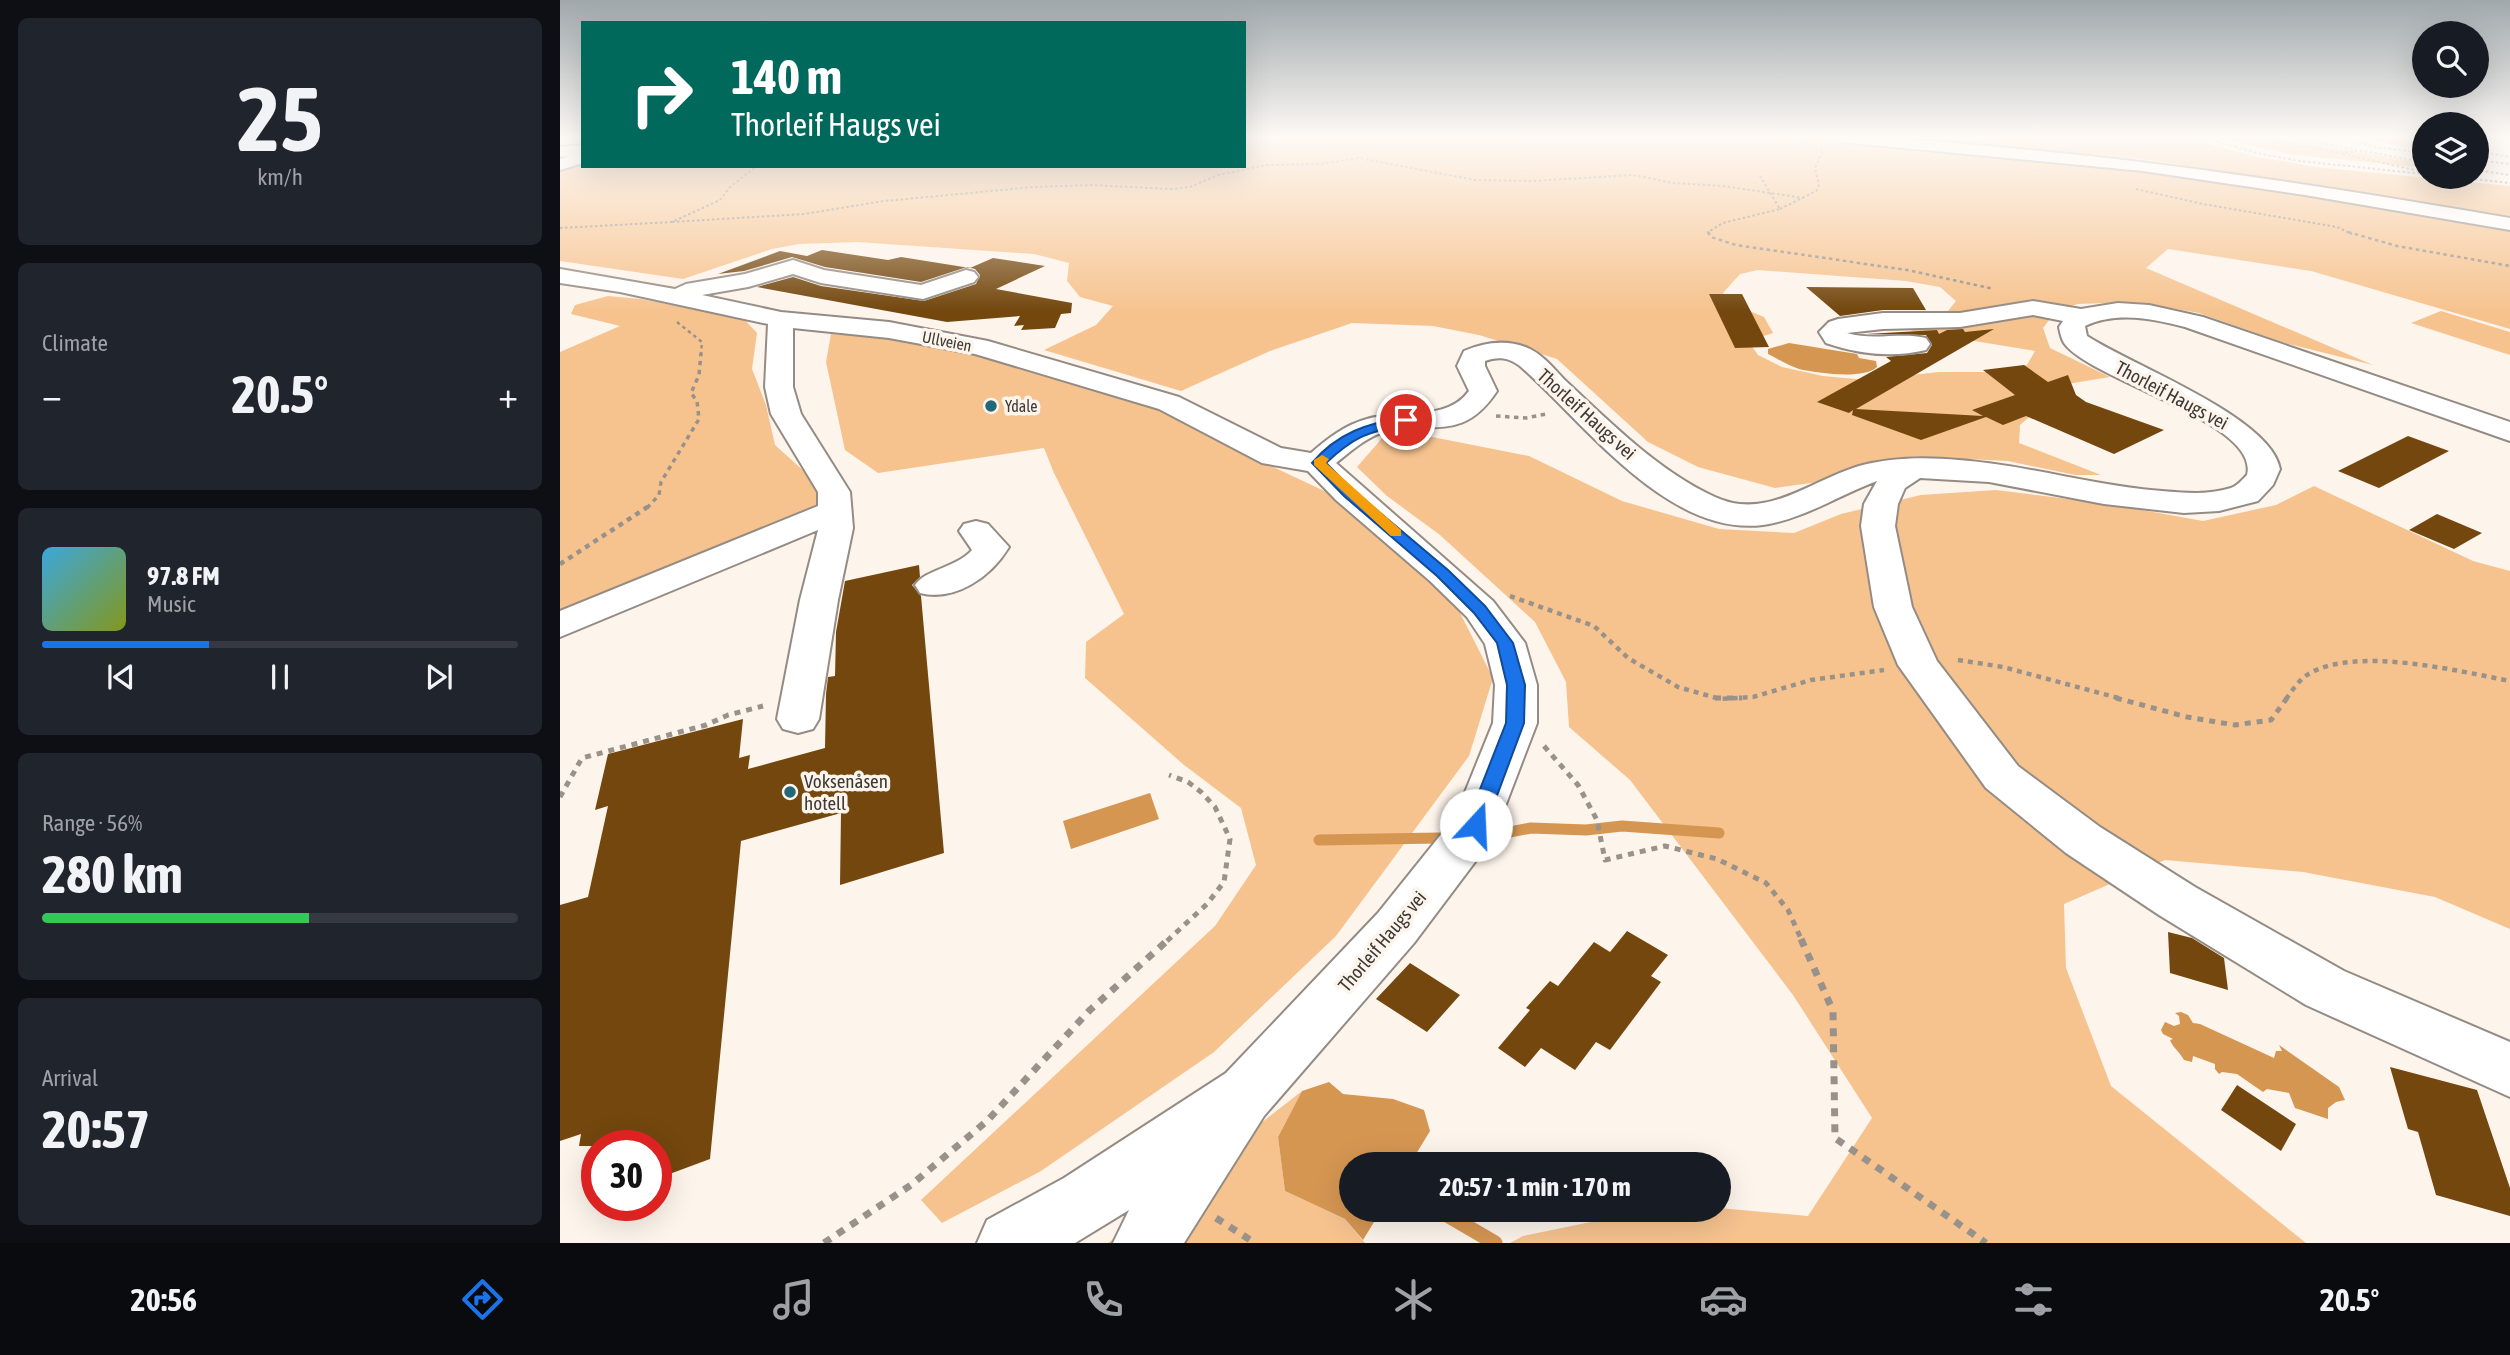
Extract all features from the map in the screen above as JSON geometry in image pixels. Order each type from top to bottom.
[{"type":"street","points":[[2339,195],[2510,224]]},
{"type":"street","points":[[666,295],[748,280],[793,267],[821,276],[918,292],[932,291],[966,277]]},
{"type":"street","name":"Ullveien","points":[[560,276],[620,285],[781,319],[889,330],[979,347],[1169,403],[1273,456],[1318,463]]},
{"type":"street","points":[[568,303],[620,285]]},
{"type":"street","points":[[1917,344],[1880,347],[1851,344],[1835,338],[1832,331],[1838,327],[1883,321],[1960,320],[2024,309],[2043,309],[2082,317],[2102,312],[2128,311],[2194,322],[2510,432]]},
{"type":"street","name":"Thorleif Haugs vei","points":[[1464,415],[1477,404],[1483,391],[1471,366],[1473,357],[1486,351],[1520,354],[1653,472],[1679,491],[1727,513],[1748,516],[1774,514],[1870,473],[1913,468],[1982,471],[2131,497],[2193,504],[2228,501],[2243,497],[2255,488],[2263,476],[2263,463],[2258,450],[2241,434],[2203,409],[2083,347],[2075,340],[2071,327],[2082,317]]},
{"type":"street","points":[[781,319],[779,387],[786,414],[834,492],[835,511],[833,550],[819,600],[798,719]]},
{"type":"street","points":[[1318,463],[1345,438],[1377,425],[1464,415]]},
{"type":"street","name":"Thorleif Haugs vei","points":[[1010,1243],[1087,1200],[1247,1093],[1396,928],[1476,825],[1512,730],[1516,685],[1505,643],[1480,609],[1443,573],[1348,493],[1318,463]]},
{"type":"street","points":[[1913,468],[1892,483],[1881,504],[1878,526],[1893,607],[1918,665],[2002,776],[2083,840],[2177,901],[2325,988],[2510,1070]]},
{"type":"street","points":[[560,625],[835,511]]},
{"type":"street","points":[[933,585],[963,575],[984,561],[992,547],[976,531]]},
{"type":"street","points":[[1146,1243],[1247,1093]]},
{"type":"path","points":[[672,222],[720,200],[724,195]]},
{"type":"path","points":[[560,228],[804,214],[884,201],[948,195]]},
{"type":"path","points":[[1774,195],[1780,209]]},
{"type":"path","points":[[1784,195],[1804,198]]},
{"type":"path","points":[[1809,195],[1769,214],[1722,223],[1708,232],[1711,237],[1736,245],[1907,270],[1999,290],[2036,303],[2043,309]]},
{"type":"path","points":[[2165,195],[2337,228],[2356,236],[2398,246],[2510,266]]},
{"type":"path","points":[[560,564],[644,511],[659,495],[661,482],[699,419],[697,401],[691,393],[699,375],[702,342],[677,323],[672,314],[643,303],[666,295]]},
{"type":"path","points":[[1464,415],[1526,418],[1558,411],[1585,413]]},
{"type":"path","points":[[1506,595],[1594,626],[1628,658],[1678,687],[1720,699],[1753,696],[1811,680],[1955,660],[2003,667],[2187,717],[2235,726],[2271,720],[2307,674],[2335,663],[2398,662],[2510,681]]},
{"type":"path","points":[[560,797],[582,758],[706,725],[728,715]]},
{"type":"path","points":[[1512,730],[1540,741],[1578,785],[1597,820],[1605,860],[1665,846],[1717,859],[1766,883],[1788,909],[1833,1011],[1835,1138],[1986,1243]]},
{"type":"path","points":[[824,1243],[911,1185],[987,1121],[1090,1010],[1199,911],[1224,881],[1230,839],[1223,822],[1201,792],[1188,782],[1169,775]]},
{"type":"shaded area","points":[[560,195],[2312,195],[2510,228],[2510,329],[2311,271],[2168,249],[2146,268],[2373,365],[2281,342],[2199,313],[2136,302],[2078,304],[2056,311],[2043,328],[2050,348],[2110,377],[2067,384],[2020,425],[2019,443],[2101,475],[2075,475],[2008,461],[1926,457],[1868,468],[1833,480],[1775,488],[1698,467],[1648,442],[1557,359],[1479,335],[1433,326],[1352,323],[1270,351],[1181,391],[1044,350],[1096,325],[1113,306],[1080,297],[1067,281],[1069,263],[1034,254],[857,242],[799,244],[772,249],[683,279],[560,261]],"holes":[[[1758,270],[1906,281],[1940,287],[1956,301],[1948,311],[1920,315],[1895,325],[1913,331],[2035,351],[2027,365],[1985,372],[1939,372],[1867,380],[1823,376],[1782,367],[1758,355],[1748,341],[1773,333],[1764,317],[1730,303],[1723,293],[1740,274]]]},
{"type":"shaded area","points":[[2375,195],[2510,195],[2510,216]]},
{"type":"shaded area","points":[[608,296],[641,299],[744,319],[757,333],[752,369],[766,405],[775,445],[826,491],[815,512],[560,616],[560,352],[620,326],[571,314],[575,305]]},
{"type":"shaded area","points":[[2441,311],[2510,332],[2510,355],[2411,323]]},
{"type":"shaded area","points":[[831,334],[870,336],[978,353],[1067,383],[1166,409],[1216,440],[1335,496],[1389,539],[1455,603],[1493,678],[1469,756],[1336,936],[1214,1052],[1041,1171],[942,1223],[921,1200],[1215,926],[1256,865],[1241,808],[1184,765],[1085,678],[1086,642],[1124,614],[1044,448],[878,473],[845,450],[826,362]]},
{"type":"shaded area","points":[[1789,343],[1857,354],[1859,358],[1876,361],[1877,367],[1862,373],[1828,374],[1799,369],[1768,354],[1768,349]]},
{"type":"shaded area","points":[[1422,435],[1529,456],[1622,501],[1719,529],[1794,533],[1841,514],[1921,495],[1996,490],[2109,504],[2203,521],[2276,505],[2314,486],[2473,561],[2510,571],[2510,929],[2435,897],[2303,872],[2165,860],[2064,904],[2066,968],[2111,1086],[2306,1243],[1510,1243],[1523,1236],[1591,1222],[1731,1222],[1731,1209],[1808,1216],[1872,1118],[1793,995],[1630,780],[1569,727],[1566,682],[1535,622],[1440,535],[1387,496],[1357,467],[1384,436]]},
{"type":"shaded area","points":[[1150,793],[1159,819],[1071,849],[1063,821]]},
{"type":"shaded area","points":[[2175,1013],[2188,1015],[2193,1023],[2274,1058],[2276,1051],[2282,1051],[2279,1045],[2339,1087],[2345,1100],[2328,1108],[2328,1119],[2295,1108],[2289,1093],[2267,1089],[2263,1092],[2237,1074],[2219,1074],[2215,1064],[2193,1056],[2192,1062],[2184,1060],[2171,1043],[2170,1040],[2173,1039],[2161,1030],[2165,1022],[2174,1026],[2180,1024],[2179,1016]]},
{"type":"shaded area","points":[[1329,1082],[1343,1094],[1393,1099],[1424,1110],[1430,1131],[1417,1152],[1339,1152],[1339,1216],[1285,1191],[1278,1137],[1302,1091]]},
{"type":"shaded area","points":[[1302,1091],[1278,1137],[1285,1191],[1339,1216],[1339,1222],[1348,1222],[1365,1243],[1108,1243]]},
{"type":"shaded area","points":[[1348,1222],[1374,1222],[1363,1240]]},
{"type":"building","points":[[822,250],[888,260],[901,257],[966,267],[921,282],[825,267],[792,257],[744,271],[718,274],[780,251],[807,256]]},
{"type":"building","points":[[993,258],[1045,266],[996,289],[1072,303],[1071,313],[1061,314],[1055,328],[1021,330],[1024,325],[1014,326],[1020,316],[947,322],[757,287],[793,277],[821,286],[924,301],[976,284],[980,275],[970,268]]},
{"type":"building","points":[[1806,287],[1913,288],[1926,310],[1883,310],[1840,316]]},
{"type":"building","points":[[1709,294],[1742,294],[1769,347],[1735,348]]},
{"type":"building","points":[[1963,329],[1965,332],[1994,329],[1856,409],[1983,416],[1972,410],[2015,395],[1983,370],[2024,365],[2048,382],[2068,375],[2076,395],[2086,402],[2164,430],[2114,454],[2026,416],[2003,425],[1986,417],[1921,440],[1852,415],[1853,410],[1849,413],[1817,402],[1891,361],[1886,357],[1927,353],[1932,345],[1926,335],[1866,334],[1937,330],[1939,334],[1947,330]]},
{"type":"building","points":[[2408,436],[2449,451],[2379,488],[2338,471]]},
{"type":"building","points":[[2437,514],[2482,533],[2454,549],[2409,530]]},
{"type":"building","points":[[919,565],[920,577],[912,585],[921,596],[944,853],[840,885],[841,813],[741,841],[710,1159],[672,1173],[672,1130],[581,1130],[581,1134],[560,1141],[560,905],[588,897],[608,806],[595,810],[608,754],[743,719],[739,758],[750,755],[748,769],[825,748],[828,677],[835,676],[836,632],[845,581]]},
{"type":"building","points":[[1627,931],[1668,955],[1651,976],[1661,982],[1610,1050],[1596,1042],[1575,1070],[1541,1048],[1525,1067],[1498,1048],[1530,1010],[1526,1008],[1550,981],[1558,986],[1594,942],[1610,952]]},
{"type":"building","points":[[2168,932],[2192,938],[2224,958],[2228,990],[2170,973]]},
{"type":"building","points":[[1410,963],[1460,995],[1427,1032],[1376,999]]},
{"type":"building","points":[[2390,1067],[2477,1090],[2510,1188],[2510,1216],[2436,1195],[2418,1132],[2408,1129]]},
{"type":"building","points":[[2237,1085],[2296,1124],[2281,1151],[2221,1110]]},
{"type":"waterway","points":[[1484,837],[1531,828],[1586,830],[1622,826],[1719,833]]},
{"type":"waterway","points":[[1319,840],[1439,838]]},
{"type":"waterway","points":[[1459,1222],[1495,1243]]},
{"type":"slow traffic","points":[[1322,459],[1318,463],[1330,472],[1348,493],[1396,533]]},
{"type":"place","name":"Ydale","points":[[991,406]]},
{"type":"place","name":"Voksenåsen hotell","points":[[790,792]]},
{"type":"route","points":[[1406,420],[1377,425],[1345,438],[1318,463],[1330,472],[1348,493],[1443,573],[1480,609],[1505,643],[1516,685],[1515,723],[1476,825]]}]
